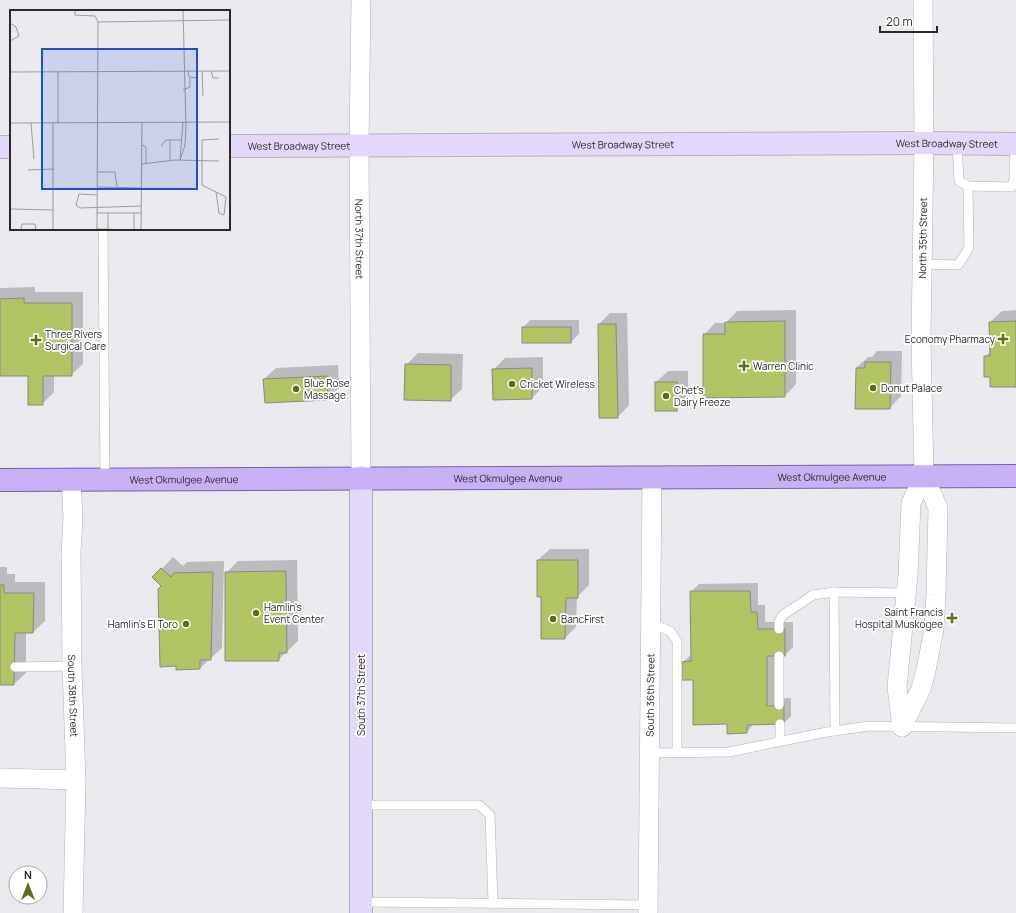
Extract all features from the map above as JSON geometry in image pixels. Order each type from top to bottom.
[{"type":"main road","name":"West Okmulgee Avenue","points":[[0,480],[361,477],[1016,476]]},
{"type":"street","name":"North 37th Street","points":[[361,0],[359,145],[361,477]]},
{"type":"street","name":"North 35th Street","points":[[923,0],[924,143],[921,339],[924,476]]},
{"type":"street","name":"West Broadway Street","points":[[230,146],[924,143],[1016,144]]},
{"type":"street","points":[[902,727],[897,687],[906,593],[911,502],[924,476]]},
{"type":"street","points":[[902,727],[921,689],[934,628],[938,508],[924,476]]},
{"type":"street","name":"South 37th Street","points":[[361,477],[361,907]]},
{"type":"street","name":"South 36th Street","points":[[648,909],[652,477]]},
{"type":"street","name":"South 38th Street","points":[[71,480],[73,517],[71,552],[72,666],[76,780],[73,913]]},
{"type":"street","points":[[0,778],[76,780]]},
{"type":"lane","points":[[957,144],[959,181],[968,186],[1012,187],[1014,179],[1016,144]]},
{"type":"lane","points":[[922,264],[958,265],[969,248],[968,186]]},
{"type":"lane","points":[[103,230],[105,480]]},
{"type":"lane","points":[[779,629],[779,622],[783,615],[813,595],[834,592],[906,593]]},
{"type":"lane","points":[[834,592],[835,731]]},
{"type":"lane","points":[[651,623],[670,631],[677,641],[677,752]]},
{"type":"lane","points":[[779,656],[779,705]]},
{"type":"lane","points":[[15,667],[72,666]]},
{"type":"lane","points":[[780,724],[780,741]]},
{"type":"lane","points":[[649,753],[729,752],[780,741],[869,726],[1016,728]]},
{"type":"lane","points":[[361,805],[479,805],[490,815],[493,903]]},
{"type":"lane","points":[[361,907],[493,903],[648,909]]},
{"type":"building","name":"Three Rivers Surgical Care","points":[[24,298],[24,303],[72,303],[72,376],[43,376],[43,405],[28,405],[28,376],[0,376],[0,299]]},
{"type":"building","name":"Warren Clinic","points":[[785,321],[785,397],[703,398],[703,334],[725,334],[725,322]]},
{"type":"building","name":"Economy Pharmacy","points":[[1016,321],[1016,387],[990,387],[990,377],[984,377],[984,356],[990,356],[989,322]]},
{"type":"building","points":[[598,324],[616,324],[618,418],[599,418]]},
{"type":"building","points":[[522,327],[571,327],[571,343],[522,343]]},
{"type":"building","name":"Donut Palace","points":[[865,362],[891,362],[890,409],[855,409],[856,368],[865,368]]},
{"type":"building","points":[[405,364],[451,365],[451,401],[404,400]]},
{"type":"building","name":"Cricket Wireless","points":[[532,368],[532,399],[493,400],[492,369]]},
{"type":"building","name":"Blue Rose Massage","points":[[327,376],[328,400],[265,403],[263,379]]},
{"type":"building","name":"Chet's Dairy Freeze","points":[[655,382],[677,382],[677,411],[655,411]]},
{"type":"building","name":"BancFirst","points":[[537,560],[578,560],[578,598],[566,598],[565,639],[541,639],[541,597],[537,597]]},
{"type":"building","name":"Hamlin's El Toro","points":[[161,568],[171,577],[174,573],[213,572],[211,660],[200,660],[200,669],[176,670],[176,666],[160,667],[158,589],[161,586],[152,577]]},
{"type":"building","name":"Hamlin's Event Center","points":[[286,571],[287,653],[279,653],[279,661],[225,661],[225,572]]},
{"type":"building","points":[[0,585],[4,585],[4,593],[34,593],[33,633],[15,633],[14,685],[0,685]]},
{"type":"building","points":[[690,591],[750,591],[751,612],[757,612],[758,629],[785,629],[785,656],[767,656],[767,706],[784,705],[784,724],[747,725],[747,733],[727,734],[727,724],[693,725],[693,680],[682,680],[682,662],[691,661]]},
{"type":"place","name":"Economy Pharmacy","points":[[1003,339]]},
{"type":"place","name":"Three Rivers Surgical Care","points":[[36,340]]},
{"type":"place","name":"Warren Clinic","points":[[744,366]]},
{"type":"place","name":"Cricket Wireless","points":[[512,384]]},
{"type":"place","name":"Donut Palace","points":[[873,388]]},
{"type":"place","name":"Blue Rose Massage","points":[[296,389]]},
{"type":"place","name":"Chet's Dairy Freeze","points":[[666,396]]},
{"type":"place","name":"Hamlin's Event Center","points":[[256,613]]},
{"type":"place","name":"Saint Francis Hospital Muskogee","points":[[952,618]]},
{"type":"place","name":"BancFirst","points":[[553,619]]},
{"type":"place","name":"Hamlin's El Toro","points":[[186,624]]}]
